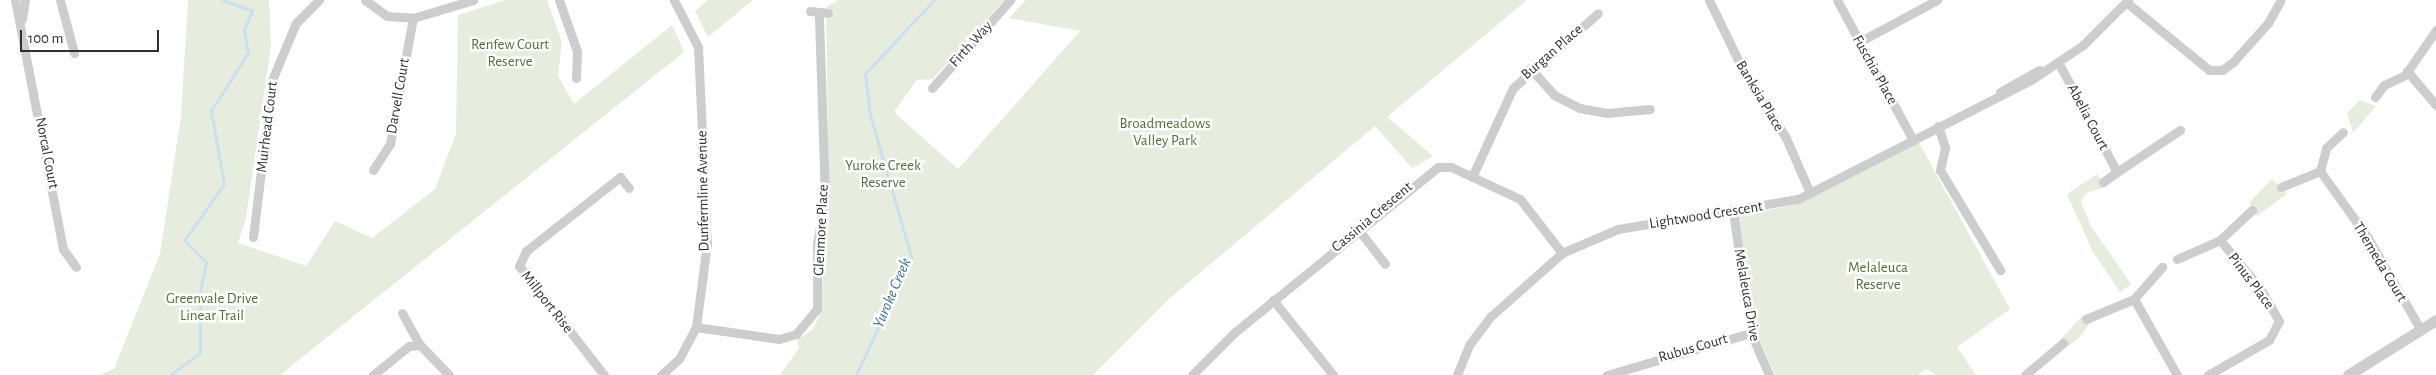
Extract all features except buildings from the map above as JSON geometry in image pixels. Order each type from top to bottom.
[{"type":"street","name":"Norcal Court","points":[[15,0],[63,249],[76,267]]},
{"type":"street","name":"Norcal Court","points":[[23,36],[25,0]]},
{"type":"street","points":[[60,0],[74,53]]},
{"type":"street","name":"Muirhead Court","points":[[254,237],[272,80],[296,24],[319,0]]},
{"type":"street","points":[[365,0],[387,16],[413,18],[473,0]]},
{"type":"street","points":[[559,0],[577,52],[576,78]]},
{"type":"street","name":"Dunfermline Avenue","points":[[661,375],[683,354],[696,327],[707,244],[698,47],[674,0]]},
{"type":"street","name":"Firth Way","points":[[932,88],[1010,0]]},
{"type":"street","name":"Banksia Place","points":[[1709,0],[1744,72],[1786,138],[1810,193]]},
{"type":"street","name":"Fuschia Place","points":[[1837,0],[1913,140]]},
{"type":"street","points":[[1859,42],[1938,0]]},
{"type":"street","points":[[2127,1],[2209,70],[2222,70],[2233,62],[2268,23],[2281,0]]},
{"type":"street","name":"Lightwood Crescent","points":[[1457,375],[1469,345],[1490,317],[1562,253],[1618,229],[1733,212],[1810,193],[1994,96],[2027,75],[2055,64],[2105,27],[2127,1]]},
{"type":"street","points":[[810,12],[819,16],[828,13]]},
{"type":"street","name":"Burgan Place","points":[[1472,177],[1501,110],[1530,68],[1598,13]]},
{"type":"street","name":"Glenmore Place","points":[[696,327],[779,339],[796,334],[817,309],[817,244],[825,199],[819,16]]},
{"type":"street","name":"Darvell Court","points":[[374,170],[390,144],[413,18]]},
{"type":"street","points":[[2375,97],[2407,71],[2436,30]]},
{"type":"street","name":"Abelia Court","points":[[2055,64],[2117,172]]},
{"type":"street","points":[[1530,68],[1554,95],[1579,108],[1607,113],[1650,109]]},
{"type":"street","points":[[2407,71],[2436,106]]},
{"type":"street","points":[[1938,126],[1945,148],[1940,170],[2000,270]]},
{"type":"street","points":[[2103,182],[2180,130]]},
{"type":"street","points":[[2281,187],[2320,172],[2326,148],[2343,132]]},
{"type":"street","name":"Cassinia Crescent","points":[[1192,375],[1273,300],[1426,173],[1451,167],[1520,199],[1562,253]]},
{"type":"street","name":"Themeda Court","points":[[2320,172],[2372,243],[2421,330]]},
{"type":"street","name":"Millport Rise","points":[[604,375],[519,266],[526,251],[620,174],[628,188]]},
{"type":"street","name":"Pinus Place","points":[[2177,258],[2220,240],[2252,210]]},
{"type":"street","name":"Melaleuca Drive","points":[[1733,212],[1751,332],[1769,375]]},
{"type":"street","points":[[1358,228],[1386,264]]},
{"type":"street","name":"Pinus Place","points":[[2208,375],[2269,340],[2279,321],[2260,288],[2220,240]]},
{"type":"street","points":[[2086,319],[2134,299],[2162,267]]},
{"type":"street","points":[[2134,299],[2177,375]]},
{"type":"street","points":[[1273,300],[1333,375]]},
{"type":"street","points":[[402,313],[420,345],[449,375]]},
{"type":"street","points":[[2348,375],[2436,320]]},
{"type":"street","name":"Rubus Court","points":[[1607,375],[1751,332]]},
{"type":"street","points":[[2025,375],[2036,372],[2063,343]]},
{"type":"street","points":[[373,375],[409,346],[420,345]]},
{"type":"green space","points":[[188,0],[269,0],[271,46],[246,218],[238,243],[306,266],[335,221],[372,238],[435,189],[456,134],[458,15],[506,0],[547,0],[562,42],[558,76],[574,104],[672,25],[684,52],[280,375],[99,375],[114,369],[160,254],[181,116]]},
{"type":"green space","points":[[708,0],[753,0],[708,37],[695,11]]},
{"type":"green space","name":"Broadmeadows Valley Park","points":[[839,0],[1004,0],[933,79],[917,80],[894,112],[958,169],[1080,31],[1009,18],[1026,0],[1527,0],[1387,117],[1433,156],[1412,168],[1375,126],[1170,298],[1093,375],[780,375],[799,348],[797,340],[813,329],[820,315],[829,205],[826,7]]},
{"type":"green space","points":[[2360,100],[2376,106],[2353,133],[2347,113]]},
{"type":"green space","name":"Melaleuca Reserve","points":[[1918,141],[2010,309],[1957,347],[1976,375],[1936,375],[1926,369],[1918,375],[1775,375],[1756,331],[1737,216],[1799,204]]},
{"type":"green space","points":[[2097,174],[2105,187],[2086,193],[2081,202],[2091,226],[2131,284],[2120,292],[2093,252],[2067,194]]},
{"type":"green space","points":[[2272,179],[2287,194],[2257,216],[2249,203]]},
{"type":"green space","points":[[2083,315],[2090,323],[2078,339],[2068,346],[2061,339]]},
{"type":"waterway","points":[[170,375],[200,353],[200,291],[206,263],[184,241],[224,184],[211,111],[248,53],[244,30],[252,11],[222,0]]},
{"type":"waterway","name":"Yuroke Creek","points":[[856,375],[911,257],[870,115],[865,74],[934,0]]},
{"type":"park label","name":"Renfew Court Reserve","points":[[510,52]]},
{"type":"park label","name":"Yuroke Creek Reserve","points":[[883,174]]},
{"type":"park label","name":"Greenvale Drive Linear Trail","points":[[212,306]]}]
